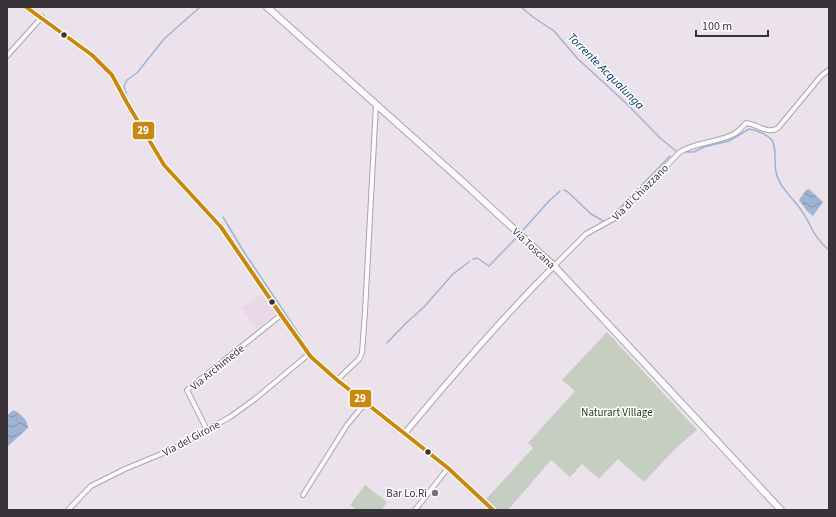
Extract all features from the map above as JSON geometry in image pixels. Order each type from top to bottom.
[{"type":"main road","name":"Via Toscana","points":[[267,7],[554,266],[781,510]]},
{"type":"street","points":[[26,7],[92,55],[112,75],[164,165],[221,227],[309,354],[338,380],[405,432],[448,468],[493,510]]},
{"type":"street","points":[[7,56],[42,18]]},
{"type":"street","name":"Via di Chiazzano","points":[[405,432],[514,306],[586,234],[615,218],[680,152],[727,137],[736,133],[746,123],[768,131],[774,131],[821,76],[829,70]]},
{"type":"street","points":[[338,380],[361,355],[365,312],[376,104]]},
{"type":"street","name":"Via Archimede","points":[[207,430],[187,390],[281,315]]},
{"type":"street","name":"Via del Girone","points":[[68,510],[91,486],[124,469],[173,449],[244,408],[309,354]]},
{"type":"street","points":[[303,495],[347,425],[366,402]]},
{"type":"street","points":[[415,510],[448,468]]},
{"type":"shaded area","points":[[262,294],[274,313],[274,316],[257,329],[241,308]]},
{"type":"green space","name":"Naturart Village","points":[[607,332],[697,430],[676,448],[644,482],[618,459],[599,479],[582,464],[570,477],[551,460],[508,510],[496,510],[486,499],[533,448],[528,443],[575,391],[562,380]]},
{"type":"green space","points":[[365,485],[387,502],[381,510],[357,510],[350,505]]},
{"type":"water","points":[[809,189],[823,202],[813,216],[807,211],[799,200],[806,190]]},
{"type":"water","points":[[13,410],[23,417],[27,422],[28,428],[7,447],[7,416]]},
{"type":"waterway","points":[[127,97],[124,86],[127,80],[137,73],[164,39],[200,7]]},
{"type":"waterway","name":"Torrente Acqualunga","points":[[521,7],[554,31],[578,59],[628,105],[660,138],[676,151]]},
{"type":"waterway","points":[[687,152],[694,152],[704,147],[729,141],[749,129],[766,135],[771,139],[774,145],[775,168],[780,183],[805,215],[819,240],[829,250]]},
{"type":"waterway","points":[[608,220],[670,156]]},
{"type":"waterway","points":[[564,190],[591,214],[605,222]]},
{"type":"waterway","points":[[523,230],[560,191]]},
{"type":"waterway","points":[[223,217],[244,252],[301,337]]},
{"type":"waterway","points":[[473,259],[477,258],[489,266],[517,237]]},
{"type":"waterway","points":[[387,343],[424,307],[453,274],[469,262]]},
{"type":"transit line","name":"29","points":[[26,7],[92,55],[112,75],[164,165],[221,227],[311,357],[337,380],[448,468],[493,510]]},
{"type":"place","name":"Bar Lo.Ri","points":[[435,493]]}]
